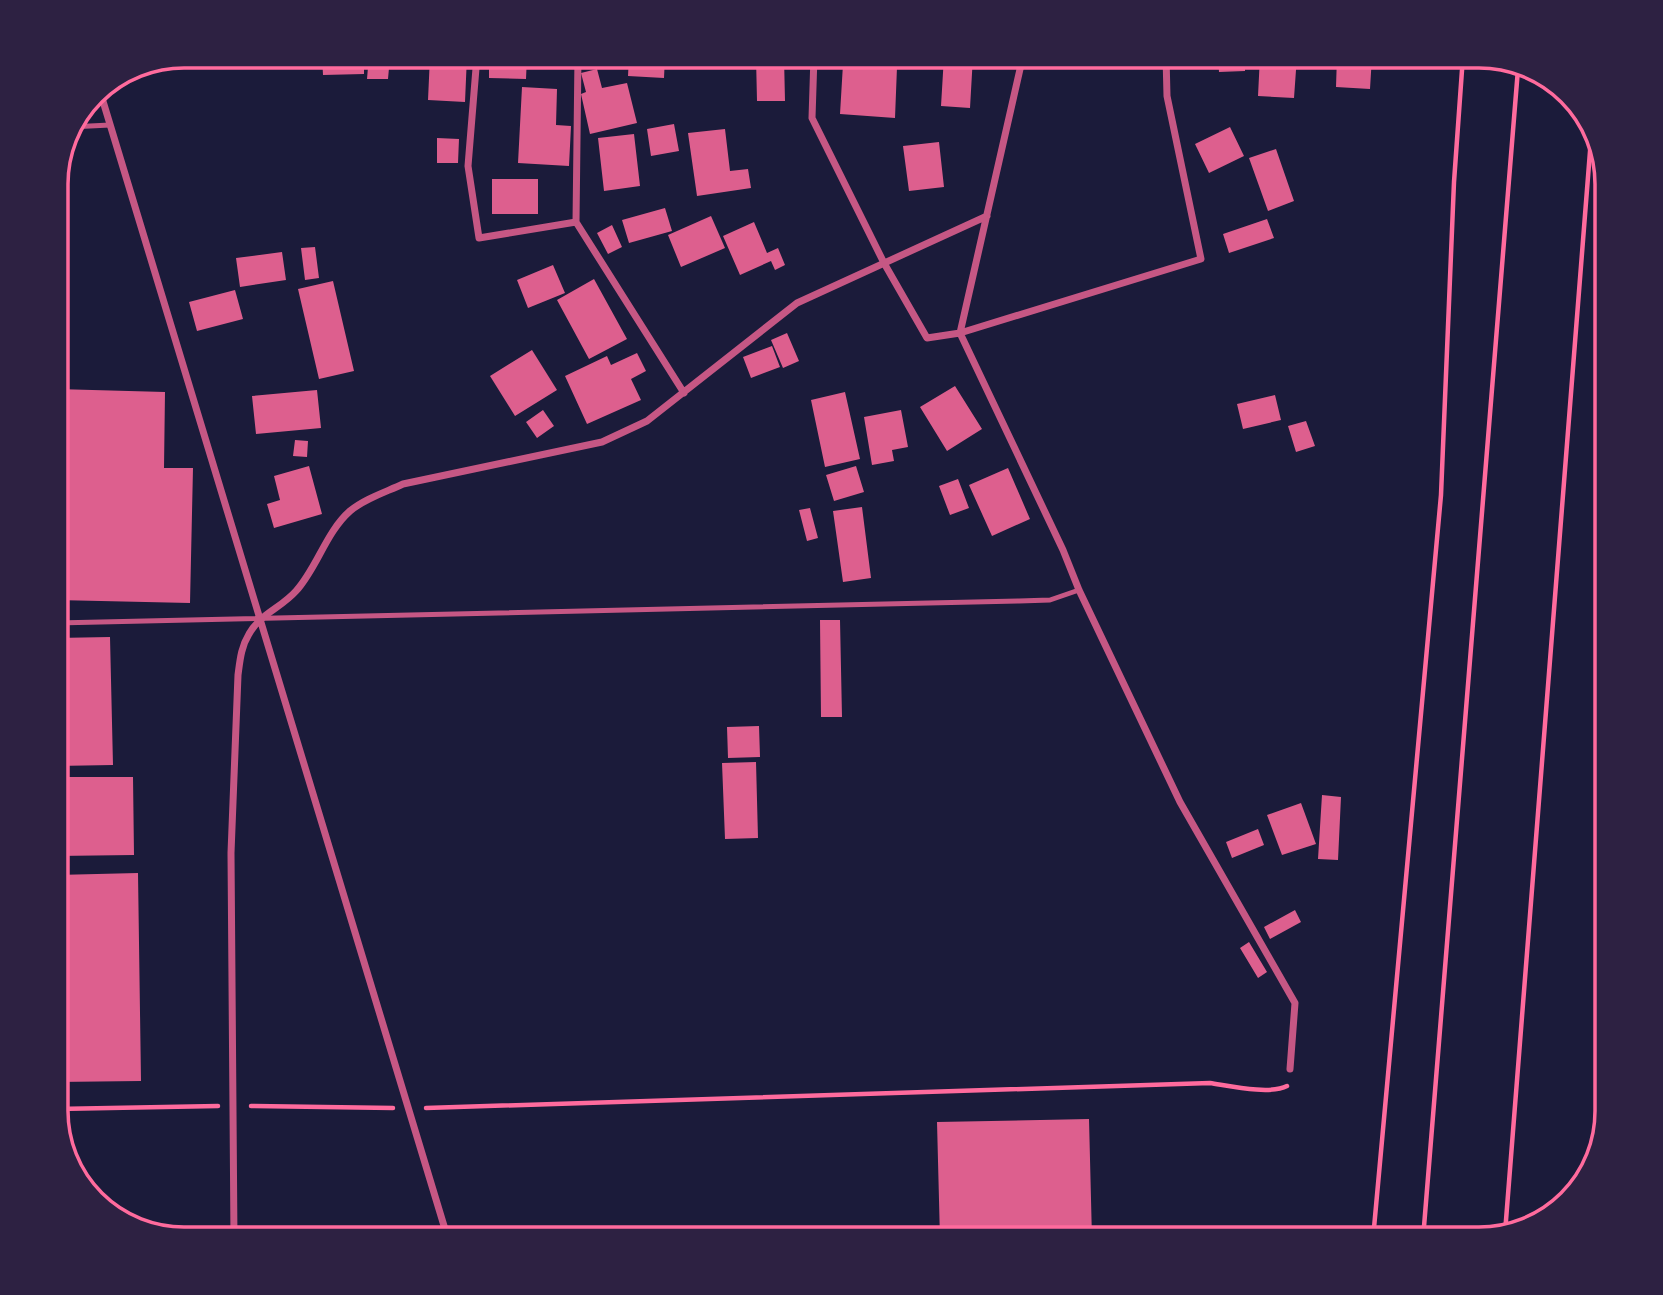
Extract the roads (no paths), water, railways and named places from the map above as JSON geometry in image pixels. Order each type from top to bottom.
[{"type":"street","points":[[476,68],[468,166],[479,238],[576,222]]},
{"type":"street","points":[[578,68],[576,222],[684,393]]},
{"type":"street","points":[[814,68],[812,118],[884,263],[927,338],[960,333],[1201,259],[1167,96],[1166,68]]},
{"type":"street","points":[[1020,68],[960,333],[1180,802],[1295,1003],[1290,1069]]},
{"type":"street","points":[[103,101],[444,1227]]},
{"type":"street","points":[[234,1227],[230,853],[238,675],[242,647],[260,618],[288,600],[350,511],[373,497],[403,484],[603,442],[647,421],[797,303],[987,216]]},
{"type":"lane","points":[[85,126],[110,125]]},
{"type":"lane","points":[[68,623],[1050,600],[1079,590]]}]
